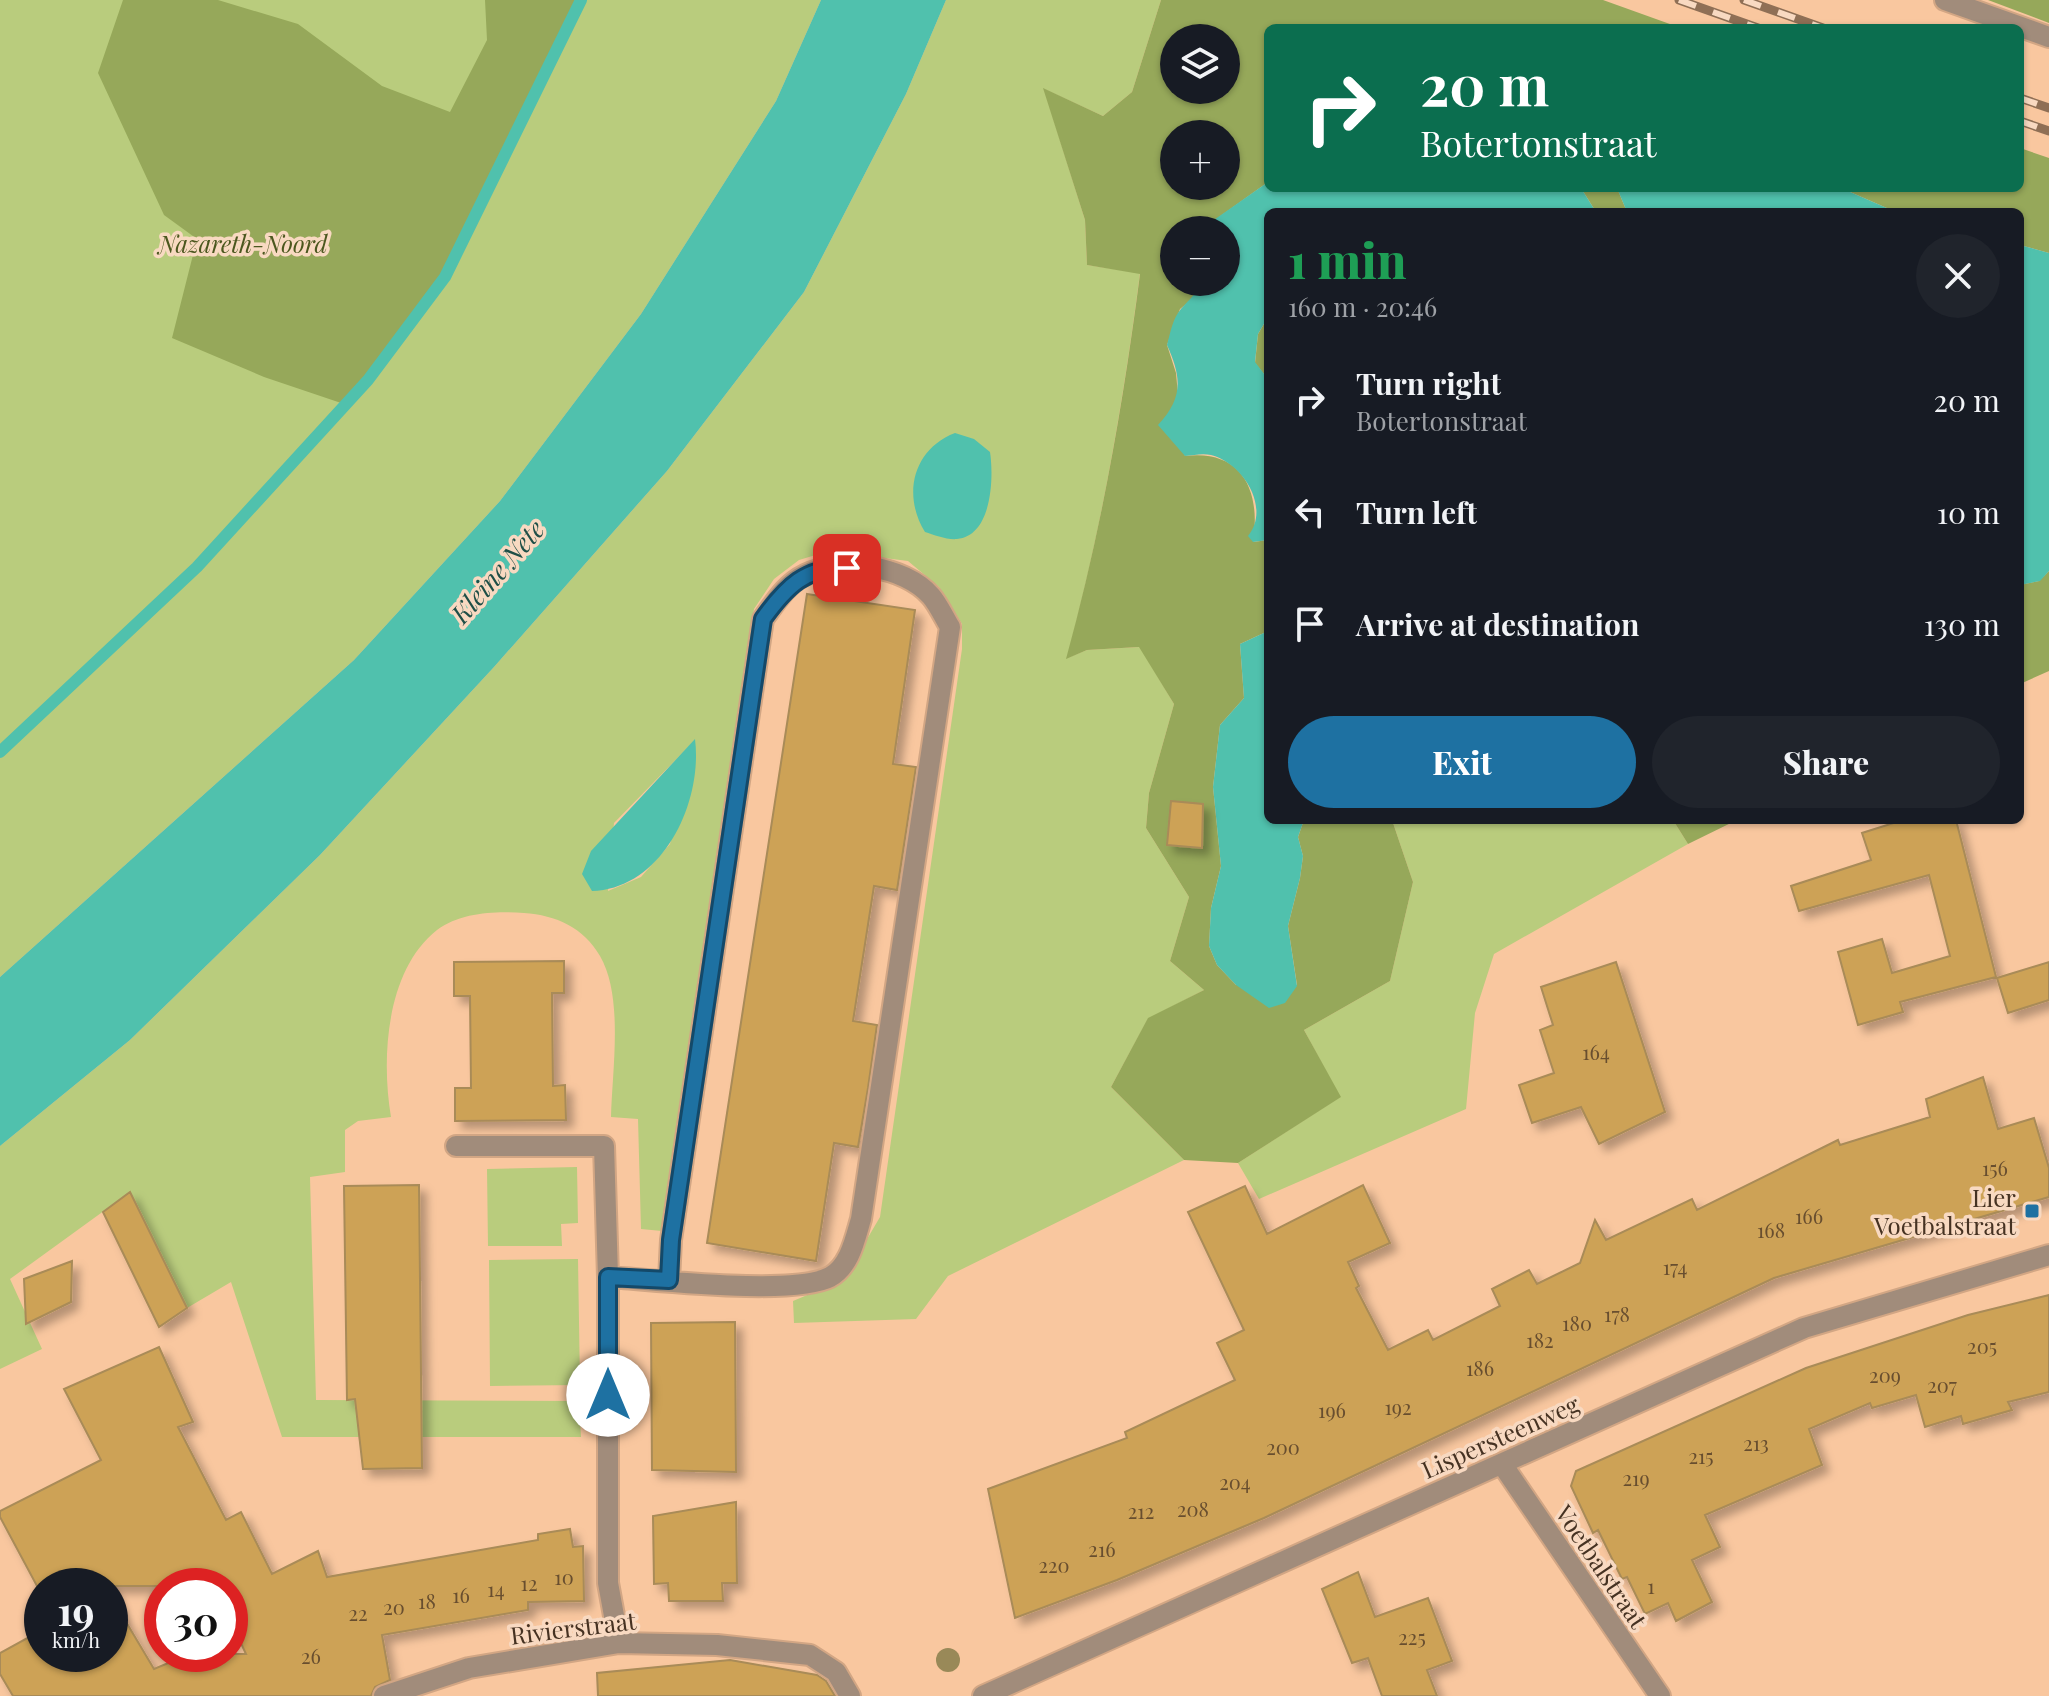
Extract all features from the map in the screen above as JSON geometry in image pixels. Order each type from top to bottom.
[{"type":"street","points":[[1945,0],[2012,24]]},
{"type":"street","points":[[2024,28],[2049,37]]},
{"type":"street","points":[[608,1277],[777,1286],[808,1284],[832,1276],[851,1254],[861,1219],[950,627],[931,596],[903,573],[828,567],[803,575],[783,592],[763,619],[673,1225],[669,1280]]},
{"type":"street","points":[[456,1146],[604,1146],[608,1277],[608,1583],[619,1643]]},
{"type":"street","name":"Lispersteenweg","points":[[983,1696],[1804,1328],[2049,1255]]},
{"type":"street","name":"Voetbalstraat","points":[[1502,1464],[1660,1696]]},
{"type":"street","name":"Rivierstraat","points":[[384,1696],[469,1668],[619,1643],[717,1645],[810,1655],[836,1672],[850,1696]]},
{"type":"green space","name":"Nazareth-Noord","points":[[0,0],[821,0],[776,101],[641,314],[500,501],[354,660],[0,977]]},
{"type":"green space","points":[[123,0],[218,0],[298,24],[382,86],[450,112],[487,40],[485,0],[581,0],[445,277],[347,405],[264,377],[172,338],[197,239],[164,215],[98,73]]},
{"type":"green space","points":[[946,0],[1161,0],[1132,92],[1103,116],[1044,89],[1085,220],[1087,265],[1140,273],[1110,467],[1067,658],[1087,650],[1140,647],[1174,704],[1149,793],[1146,828],[1189,897],[1170,961],[1204,990],[1148,1019],[1111,1087],[1184,1160],[948,1276],[916,1319],[794,1323],[793,1301],[843,1280],[880,1217],[962,649],[962,624],[939,587],[908,561],[829,551],[799,560],[774,579],[754,609],[698,1017],[662,1231],[641,1229],[638,1119],[611,1117],[615,1035],[612,992],[607,973],[600,956],[586,938],[558,920],[536,914],[502,912],[457,919],[437,930],[420,947],[397,991],[391,1016],[387,1069],[391,1117],[358,1121],[345,1130],[345,1172],[310,1177],[316,1400],[579,1401],[581,1437],[282,1437],[231,1282],[187,1308],[130,1192],[10,1279],[42,1349],[0,1369],[0,1146],[130,1040],[320,855],[494,667],[667,471],[804,292],[906,94]],"holes":[[[695,740],[670,844],[641,877],[608,891],[614,823]]]},
{"type":"green space","points":[[1161,0],[1603,0],[1670,24],[1264,24],[1264,185],[1221,216],[1160,216],[1160,296],[1196,296],[1180,309],[1167,345],[1176,373],[1178,395],[1174,408],[1185,456],[1221,459],[1234,467],[1244,478],[1254,506],[1253,542],[1264,541],[1264,633],[1240,644],[1244,698],[1220,725],[1213,787],[1221,866],[1211,908],[1209,946],[1217,965],[1236,985],[1297,985],[1288,926],[1300,878],[1303,856],[1298,837],[1303,824],[1393,824],[1413,882],[1390,981],[1304,1030],[1341,1097],[1238,1163],[1184,1160],[1111,1087],[1148,1018],[1204,990],[1170,961],[1189,897],[1146,828],[1149,793],[1174,704],[1139,647],[1087,650],[1066,659],[1110,468],[1140,274],[1087,265],[1085,220],[1043,88],[1103,116],[1132,92]]},
{"type":"green space","points":[[1988,0],[2049,0],[2049,23]]},
{"type":"green space","points":[[2024,149],[2049,158],[2049,253],[2024,246],[2024,208],[1887,208],[1850,192],[2024,192]]},
{"type":"green space","points":[[1584,192],[1619,192],[1625,208],[1594,208]]},
{"type":"green space","points":[[1264,324],[1264,374],[1255,363],[1258,334]]},
{"type":"green space","points":[[2049,571],[2049,671],[2024,682],[2024,584],[2039,581]]},
{"type":"green space","points":[[1393,824],[1676,824],[1688,844],[1494,954],[1475,1013],[1466,1109],[1259,1199],[1238,1163],[1340,1097],[1304,1030],[1390,981],[1413,882]]},
{"type":"green space","points":[[1676,824],[1729,824],[1688,844]]},
{"type":"green space","points":[[577,1167],[578,1223],[561,1224],[562,1246],[488,1246],[487,1169]]},
{"type":"green space","points":[[578,1259],[580,1385],[490,1386],[489,1260]]},
{"type":"water","name":"Kleine Nete","points":[[821,0],[946,0],[906,94],[804,292],[667,471],[494,667],[320,855],[130,1040],[0,1146],[0,977],[354,660],[500,501],[641,314],[776,101]]},
{"type":"water","points":[[1264,185],[1264,192],[1584,192],[1594,208],[1264,208],[1264,324],[1258,334],[1255,362],[1264,374],[1264,541],[1253,542],[1248,536],[1254,525],[1255,500],[1234,467],[1211,455],[1185,456],[1158,425],[1172,406],[1178,387],[1167,345],[1171,328],[1192,296],[1240,296],[1240,216],[1220,216]]},
{"type":"water","points":[[1619,192],[1850,192],[1887,208],[1625,208]]},
{"type":"water","points":[[2024,246],[2049,253],[2049,571],[2040,581],[2024,584]]},
{"type":"water","points":[[955,433],[974,439],[990,452],[991,490],[984,517],[977,528],[969,535],[953,539],[925,532],[918,518],[913,489],[921,462],[929,450]]},
{"type":"water","points":[[1264,633],[1264,824],[1303,824],[1298,837],[1303,856],[1300,878],[1288,926],[1297,986],[1285,1003],[1269,1008],[1236,985],[1217,965],[1209,946],[1211,908],[1221,866],[1213,787],[1220,725],[1244,698],[1240,644]]},
{"type":"water","points":[[695,739],[696,764],[692,789],[685,814],[673,838],[658,859],[639,875],[617,886],[592,891],[582,874],[591,851]]},
{"type":"building","points":[[807,594],[915,610],[893,764],[916,767],[897,890],[874,886],[853,1021],[877,1025],[868,1088],[858,1147],[834,1143],[816,1261],[707,1243]]},
{"type":"building","points":[[1171,801],[1203,804],[1202,848],[1167,845]]},
{"type":"building","points":[[1890,824],[1957,824],[1996,977],[1900,1002],[1903,1012],[1858,1025],[1838,952],[1882,939],[1892,973],[1950,956],[1929,875],[1799,911],[1791,886],[1871,860],[1862,833]]},
{"type":"building","points":[[564,961],[564,993],[552,993],[553,1086],[565,1085],[566,1120],[455,1121],[455,1088],[471,1088],[470,996],[454,996],[454,962]]},
{"type":"building","points":[[1616,962],[1665,1112],[1599,1144],[1581,1107],[1532,1123],[1519,1085],[1554,1073],[1540,1030],[1553,1025],[1541,987]]},
{"type":"building","points":[[2049,962],[2049,1000],[2008,1013],[1997,978]]},
{"type":"building","points":[[1983,1077],[1998,1129],[2034,1118],[2049,1168],[2049,1197],[1774,1278],[1264,1518],[1117,1580],[1015,1618],[988,1489],[1127,1438],[1125,1432],[1235,1380],[1217,1343],[1244,1330],[1188,1212],[1245,1186],[1267,1234],[1363,1185],[1390,1243],[1348,1262],[1359,1286],[1356,1288],[1388,1350],[1428,1330],[1433,1340],[1500,1306],[1492,1289],[1529,1270],[1537,1284],[1580,1263],[1595,1220],[1606,1240],[1692,1199],[1697,1210],[1838,1140],[1840,1145],[1930,1117],[1926,1099]]},
{"type":"building","points":[[419,1185],[422,1468],[363,1469],[355,1399],[347,1400],[344,1186]]},
{"type":"building","points":[[130,1192],[187,1308],[159,1327],[103,1212]]},
{"type":"building","points":[[72,1261],[71,1302],[26,1324],[24,1279]]},
{"type":"building","points":[[2049,1295],[2049,1392],[2008,1402],[2012,1410],[1963,1424],[1961,1416],[1925,1427],[1916,1395],[1872,1408],[1870,1403],[1809,1429],[1822,1465],[1705,1515],[1720,1547],[1692,1560],[1712,1602],[1676,1621],[1668,1603],[1645,1614],[1627,1577],[1622,1579],[1598,1530],[1593,1533],[1571,1486],[1576,1471],[1806,1368],[1968,1315]]},
{"type":"building","points":[[735,1322],[736,1472],[652,1470],[651,1323]]},
{"type":"building","points":[[159,1347],[193,1422],[178,1427],[226,1520],[241,1512],[272,1574],[318,1551],[327,1577],[538,1540],[538,1534],[570,1529],[573,1547],[583,1546],[584,1601],[528,1602],[528,1610],[382,1635],[390,1680],[375,1687],[371,1696],[13,1696],[0,1674],[0,1653],[24,1640],[24,1672],[128,1672],[128,1625],[144,1652],[144,1672],[248,1672],[248,1568],[144,1568],[144,1586],[128,1586],[128,1568],[27,1568],[0,1517],[0,1511],[101,1460],[64,1389]]},
{"type":"building","points":[[736,1502],[737,1583],[722,1583],[723,1601],[669,1601],[668,1583],[654,1584],[653,1516]]},
{"type":"building","points":[[1358,1572],[1375,1617],[1428,1598],[1452,1661],[1427,1670],[1437,1696],[1382,1696],[1368,1658],[1352,1663],[1322,1589]]},
{"type":"building","points":[[730,1660],[817,1675],[826,1681],[835,1696],[598,1696],[597,1673]]},
{"type":"waterway","points":[[0,752],[197,567],[368,380],[445,277],[581,0]]},
{"type":"railway","points":[[1679,0],[1747,24]]},
{"type":"railway","points":[[1744,0],[1812,24]]},
{"type":"railway","points":[[2024,99],[2049,108]]},
{"type":"railway","points":[[2024,122],[2049,131]]},
{"type":"place","name":"Lier Voetbalstraat","points":[[2032,1211]]},
{"type":"route","points":[[608,1395],[608,1277],[669,1280],[671,1240],[763,619],[783,592],[803,575],[828,567],[847,568]]}]
